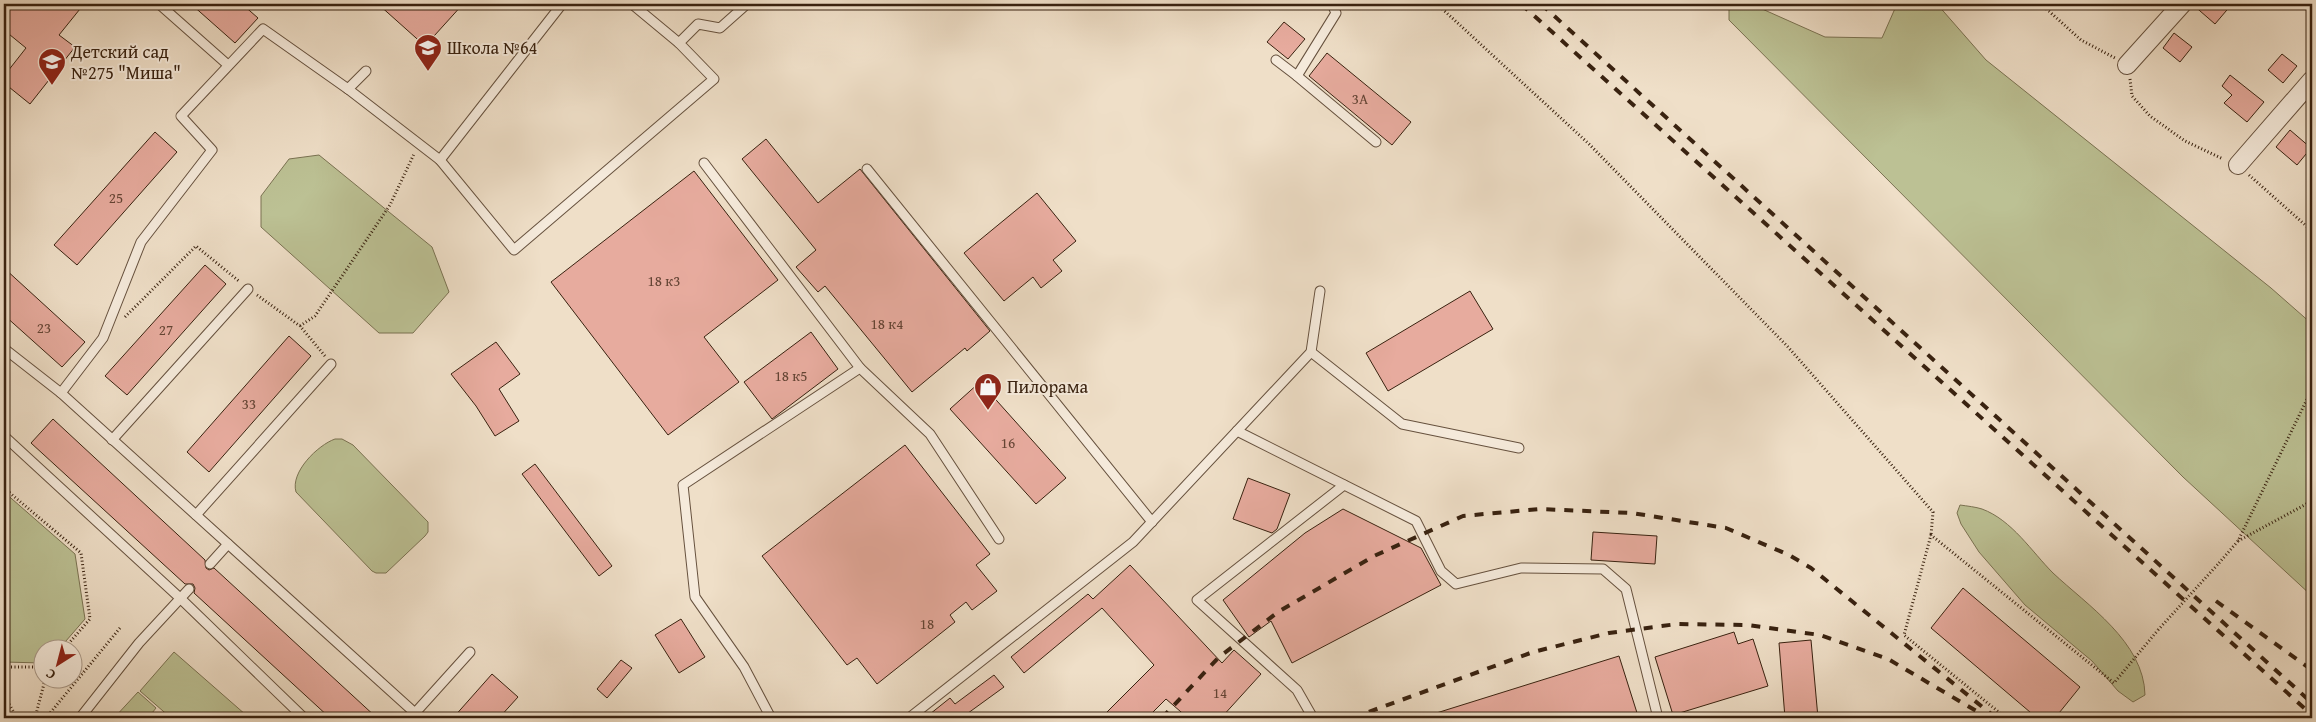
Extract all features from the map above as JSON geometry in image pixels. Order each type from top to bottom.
[{"type":"street","points":[[2127,65],[2182,4]]},
{"type":"street","points":[[2238,165],[2312,80]]},
{"type":"lane","points":[[159,4],[228,65]]},
{"type":"lane","points":[[440,160],[562,4]]},
{"type":"lane","points":[[61,393],[103,338],[142,242],[212,150],[181,116],[263,28],[348,89],[440,160],[514,250],[714,79],[679,43],[632,4]]},
{"type":"lane","points":[[679,43],[698,24],[720,28],[747,4]]},
{"type":"lane","points":[[1297,76],[1336,13],[1332,4]]},
{"type":"lane","points":[[1276,60],[1376,142]]},
{"type":"lane","points":[[348,89],[366,72]]},
{"type":"lane","points":[[704,163],[860,368],[930,434],[999,539]]},
{"type":"lane","points":[[867,169],[1152,522]]},
{"type":"lane","points":[[112,440],[248,289]]},
{"type":"lane","points":[[909,718],[1133,542],[1311,352],[1320,291]]},
{"type":"lane","points":[[4,350],[61,393],[415,713],[470,652]]},
{"type":"lane","points":[[1311,352],[1402,424],[1519,448]]},
{"type":"lane","points":[[196,515],[332,364]]},
{"type":"lane","points":[[771,718],[744,667],[695,598],[683,485],[860,368]]},
{"type":"lane","points":[[1237,431],[1416,521],[1441,571],[1456,584],[1521,568],[1603,569],[1626,589],[1658,718]]},
{"type":"lane","points":[[4,436],[180,598],[304,718]]},
{"type":"lane","points":[[1313,718],[1297,690],[1197,600],[1344,484]]},
{"type":"lane","points":[[210,564],[228,544]]},
{"type":"lane","points":[[80,718],[134,650],[189,589]]},
{"type":"path","points":[[1437,4],[1589,144],[1788,347],[1933,512],[1932,534],[1904,635],[2006,718]]},
{"type":"path","points":[[2042,4],[2081,40],[2127,65],[2132,96],[2150,116],[2185,142],[2238,165],[2312,231]]},
{"type":"path","points":[[300,326],[315,316],[390,205],[419,144]]},
{"type":"path","points":[[123,319],[196,246],[248,289],[300,326],[332,364]]},
{"type":"path","points":[[1932,534],[2114,683],[2158,630],[2238,541],[2312,389]]},
{"type":"path","points":[[4,488],[80,553],[90,619],[72,640]]},
{"type":"path","points":[[2238,541],[2312,501]]},
{"type":"path","points":[[46,718],[120,628]]},
{"type":"path","points":[[4,667],[32,667]]},
{"type":"path","points":[[35,718],[42,690]]},
{"type":"path","points":[[4,696],[17,718]]},
{"type":"green space","points":[[1729,4],[1751,4],[1825,37],[1882,38],[1897,4],[1937,4],[1986,60],[2271,288],[2312,324],[2312,596],[2183,477],[1729,20]]},
{"type":"green space","points":[[319,155],[432,247],[449,292],[413,333],[379,333],[261,227],[261,196],[289,159]]},
{"type":"green space","points":[[335,439],[342,439],[353,445],[428,522],[428,532],[425,536],[386,573],[372,571],[296,492],[295,484],[301,468],[321,447]]},
{"type":"green space","points":[[4,492],[75,554],[85,619],[67,640],[32,640],[32,663],[4,662]]},
{"type":"green space","points":[[1960,505],[1982,509],[2003,521],[2021,537],[2053,573],[2111,626],[2135,658],[2142,676],[2145,695],[2133,702],[2118,691],[2092,661],[2025,605],[1979,552],[1961,524],[1957,513]]},
{"type":"green space","points":[[174,652],[246,715],[242,718],[171,718],[140,691]]},
{"type":"green space","points":[[138,692],[156,708],[148,718],[114,718]]},
{"type":"building","points":[[4,4],[84,4],[59,35],[75,47],[30,104],[4,83],[4,76],[26,48],[4,30]]},
{"type":"building","points":[[191,4],[242,4],[258,18],[235,43]]},
{"type":"building","points":[[378,4],[463,4],[425,46]]},
{"type":"building","points":[[2192,4],[2232,4],[2215,24]]},
{"type":"building","points":[[1284,22],[1305,39],[1288,59],[1267,42]]},
{"type":"building","points":[[2174,33],[2192,47],[2180,62],[2163,48]]},
{"type":"building","points":[[1327,53],[1411,122],[1392,145],[1309,76]]},
{"type":"building","points":[[2282,54],[2297,66],[2283,83],[2268,70]]},
{"type":"building","points":[[2230,75],[2264,102],[2247,122],[2224,103],[2232,95],[2222,86]]},
{"type":"building","points":[[2290,130],[2311,148],[2297,165],[2276,147]]},
{"type":"building","points":[[155,132],[177,152],[77,265],[54,245]]},
{"type":"building","points":[[766,139],[818,203],[860,169],[990,331],[967,351],[965,348],[912,392],[825,286],[818,292],[796,267],[816,250],[742,159]]},
{"type":"building","points":[[694,171],[778,280],[704,337],[739,382],[668,435],[551,282]]},
{"type":"building","points":[[1037,193],[1076,241],[1053,260],[1062,271],[1041,288],[1033,277],[1004,301],[964,253]]},
{"type":"building","points":[[205,265],[226,284],[127,395],[105,376]]},
{"type":"building","points":[[4,268],[85,342],[62,367],[4,315]]},
{"type":"building","points":[[1470,291],[1493,329],[1388,391],[1366,353]]},
{"type":"building","points":[[811,332],[838,369],[772,419],[744,382]]},
{"type":"building","points":[[289,336],[311,356],[209,472],[187,452]]},
{"type":"building","points":[[496,342],[520,374],[499,389],[519,421],[495,436],[476,406],[451,374]]},
{"type":"building","points":[[980,382],[1066,478],[1036,504],[950,409]]},
{"type":"building","points":[[53,419],[205,560],[206,568],[209,570],[214,568],[377,718],[330,718],[194,593],[195,588],[193,584],[185,584],[31,443]]},
{"type":"building","points":[[905,445],[990,554],[976,565],[997,591],[972,610],[966,602],[950,615],[955,622],[877,684],[857,658],[847,665],[762,556]]},
{"type":"building","points":[[535,464],[612,566],[599,576],[522,474]]},
{"type":"building","points":[[1248,478],[1290,494],[1277,529],[1272,533],[1233,519]]},
{"type":"building","points":[[1343,509],[1421,548],[1441,585],[1292,663],[1271,621],[1249,637],[1223,600],[1305,533]]},
{"type":"building","points":[[1593,532],[1657,536],[1655,564],[1591,560]]},
{"type":"building","points":[[1130,565],[1222,663],[1234,650],[1261,674],[1221,718],[1188,718],[1166,699],[1147,718],[1101,718],[1154,665],[1102,608],[1024,673],[1011,657],[1088,594],[1093,599]]},
{"type":"building","points":[[1963,588],[2080,687],[2055,718],[2037,718],[1931,628]]},
{"type":"building","points":[[681,619],[705,657],[679,673],[655,635]]},
{"type":"building","points":[[1734,632],[1738,644],[1753,639],[1768,686],[1673,715],[1655,657]]},
{"type":"building","points":[[1811,640],[1818,718],[1785,718],[1779,643]]},
{"type":"building","points":[[1619,656],[1638,716],[1630,718],[1431,718],[1430,715]]},
{"type":"building","points":[[621,660],[632,668],[607,698],[597,689]]},
{"type":"building","points":[[492,674],[518,697],[499,718],[453,718]]},
{"type":"building","points":[[994,675],[1004,687],[964,716],[966,718],[925,718],[950,698],[955,704]]},
{"type":"railway","points":[[1521,4],[2312,715]]},
{"type":"railway","points":[[1541,4],[2312,703]]},
{"type":"railway","points":[[1162,718],[1218,658],[1278,612],[1374,556],[1463,516],[1539,509],[1632,513],[1726,528],[1789,555],[1811,568],[1996,718]]},
{"type":"railway","points":[[2216,601],[2312,670]]},
{"type":"railway","points":[[1352,718],[1533,652],[1609,633],[1677,624],[1748,625],[1820,635],[1888,659],[1978,712]]},
{"type":"place","name":"Школа №64","points":[[428,72]]},
{"type":"place","name":"Детский сад №275 \"Миша\"","points":[[52,86]]},
{"type":"place","name":"Пилорама","points":[[988,411]]}]
